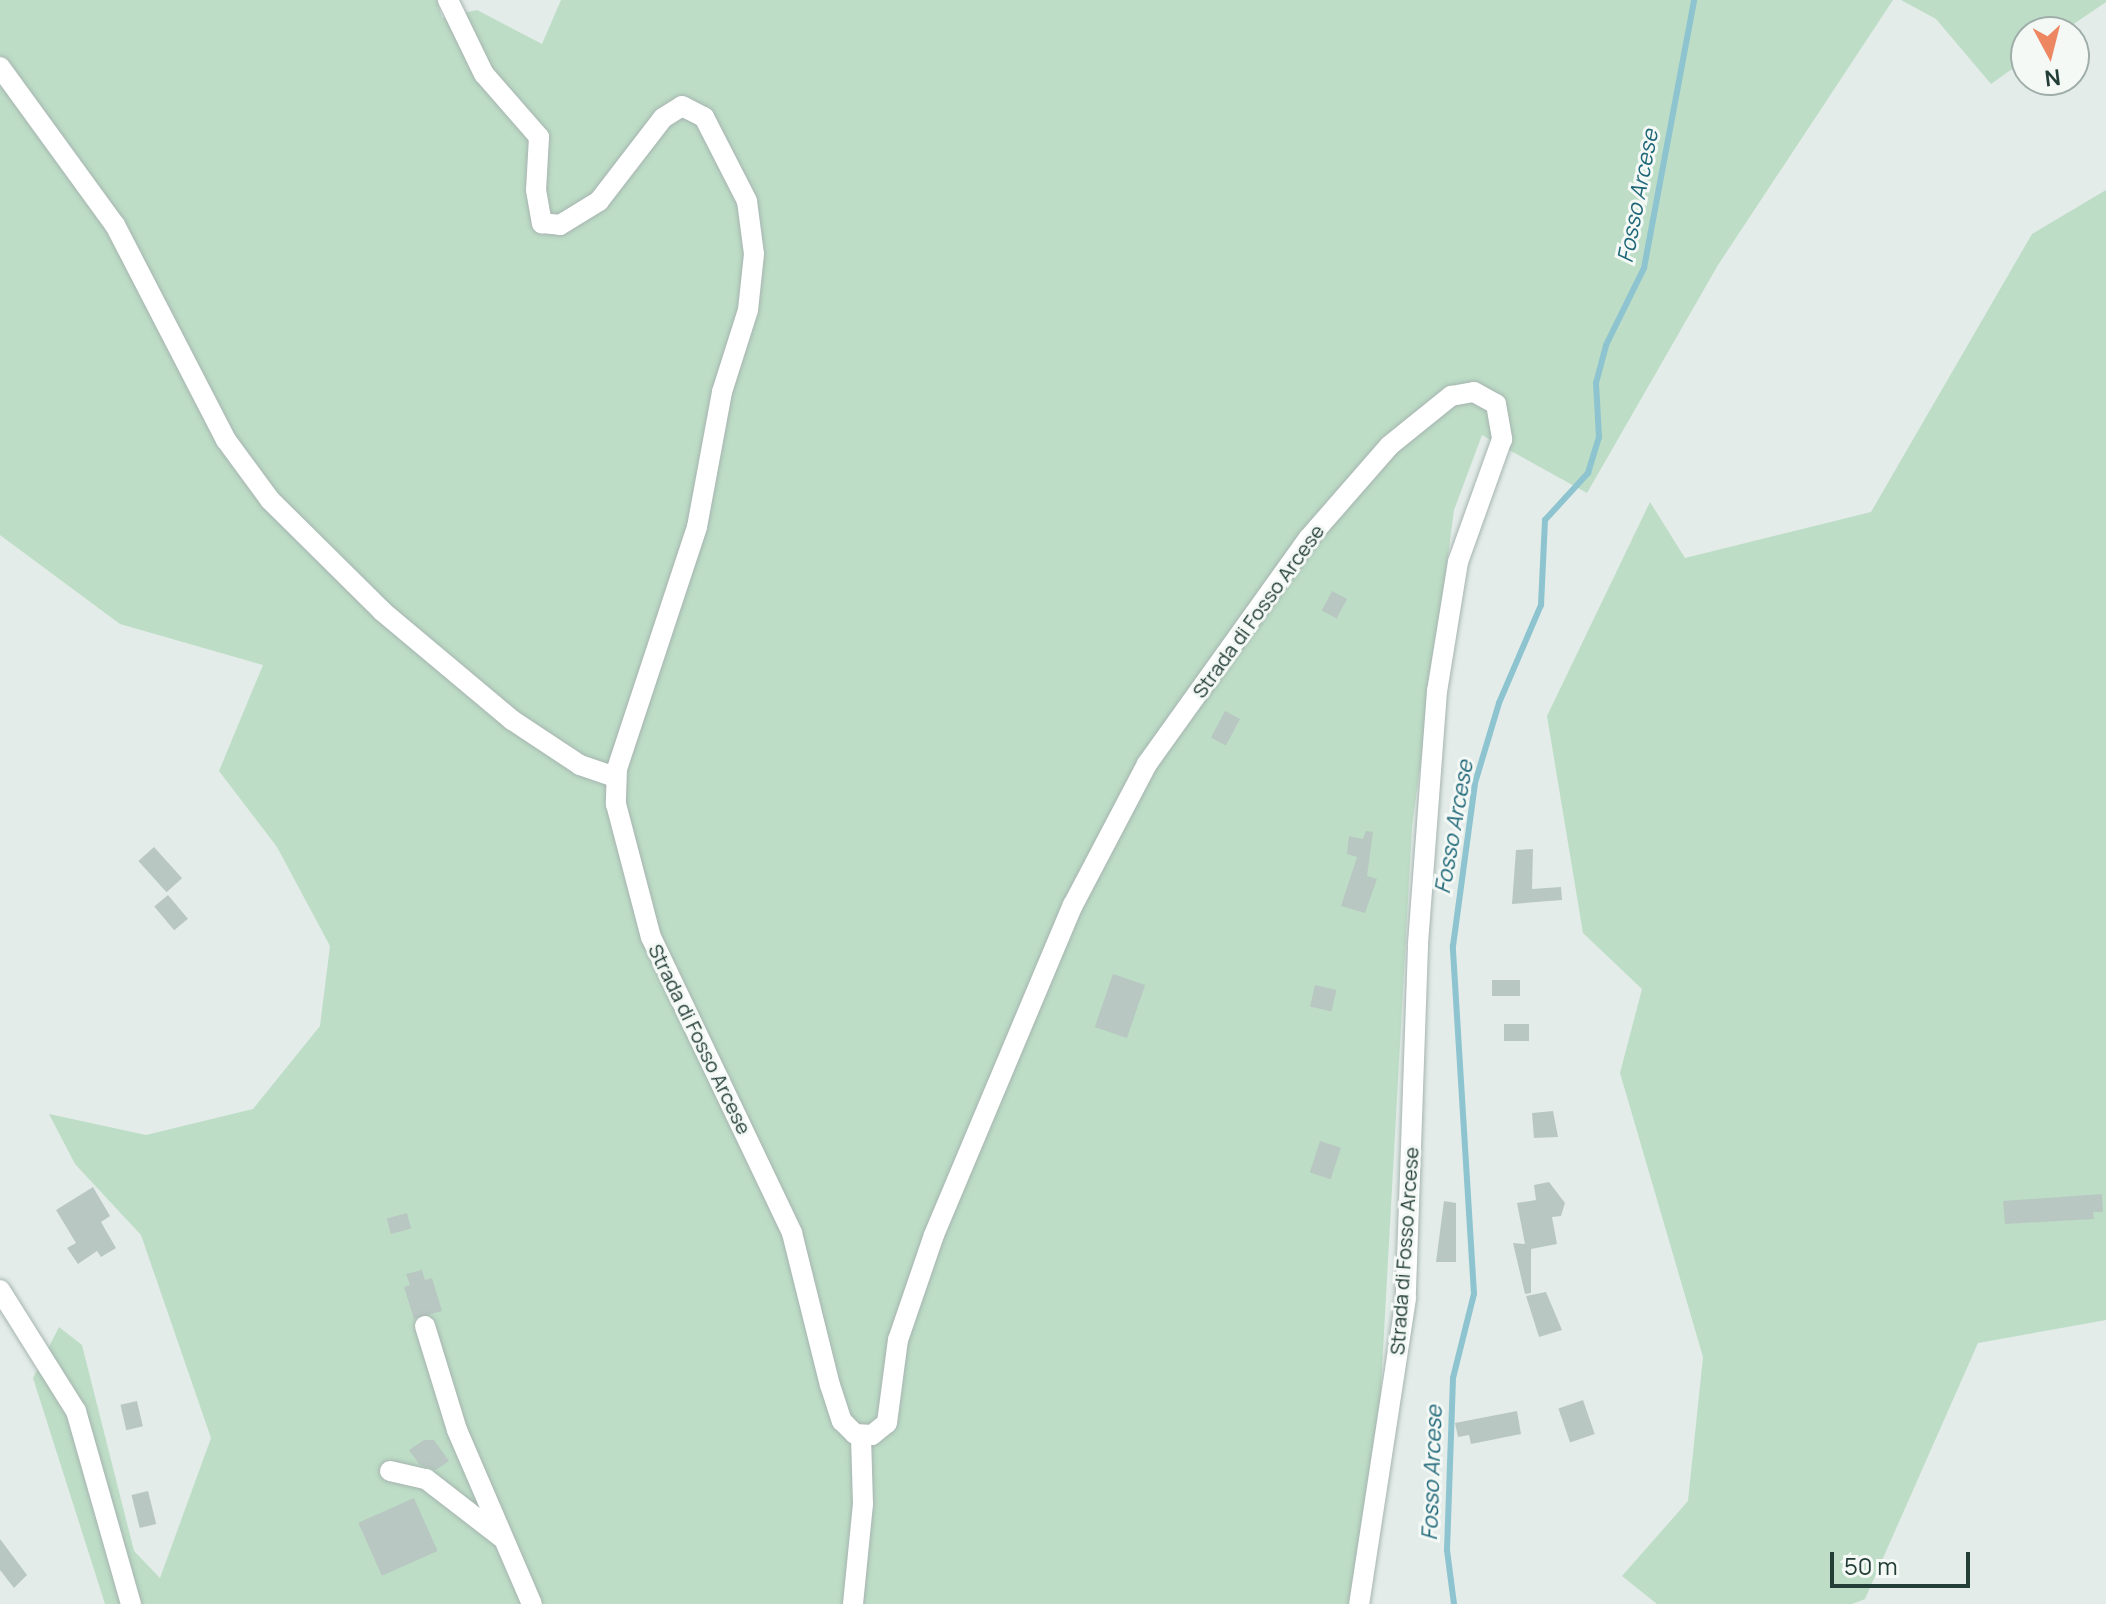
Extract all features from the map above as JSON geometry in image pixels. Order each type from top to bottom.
[{"type":"street","name":"Strada di Fosso Arcese","points":[[448,0],[484,74],[539,137],[536,190],[542,223],[560,225],[599,201],[663,118],[682,106],[708,123],[736,173],[751,219],[748,310],[722,392],[705,494],[615,777],[620,832],[651,937],[792,1233],[834,1397],[846,1427],[861,1436],[887,1423],[898,1340],[934,1235],[1073,905],[1139,776],[1299,551],[1389,446],[1444,399],[1466,392],[1486,395],[1499,410],[1503,432],[1458,562],[1440,661],[1418,946],[1406,1298],[1359,1604]]},
{"type":"street","points":[[0,67],[106,212],[226,440],[270,500],[382,611],[512,720],[580,765],[615,777]]},
{"type":"street","points":[[0,1290],[76,1411],[131,1604]]},
{"type":"street","points":[[425,1326],[454,1423],[532,1604]]},
{"type":"street","points":[[853,1604],[862,1525],[861,1436]]},
{"type":"street","points":[[390,1471],[426,1479],[501,1537]]},
{"type":"green space","points":[[0,0],[437,0],[442,18],[477,10],[542,44],[561,0],[1893,0],[1718,265],[1587,493],[1482,435],[1454,510],[1412,827],[1369,1604],[105,1604],[33,1378],[59,1327],[82,1345],[134,1551],[160,1578],[211,1438],[141,1235],[75,1164],[49,1114],[146,1135],[253,1109],[320,1026],[330,946],[277,847],[219,771],[263,665],[120,624],[0,535]]},
{"type":"green space","points":[[1901,0],[2106,0],[2085,16],[2010,16],[2010,70],[1991,84],[1936,19]]},
{"type":"green space","points":[[2106,190],[2106,1320],[1978,1343],[1865,1599],[1852,1604],[1657,1604],[1622,1576],[1688,1501],[1703,1357],[1620,1073],[1642,989],[1583,933],[1547,716],[1650,502],[1685,558],[1871,512],[2032,234]]},
{"type":"building","points":[[1332,591],[1347,599],[1337,618],[1322,610]]},
{"type":"building","points":[[1225,711],[1240,719],[1226,745],[1211,737]]},
{"type":"building","points":[[1366,831],[1373,832],[1367,876],[1377,879],[1365,913],[1341,906],[1357,857],[1347,854],[1349,836],[1363,839]]},
{"type":"building","points":[[154,847],[182,878],[166,892],[138,861]]},
{"type":"building","points":[[1533,849],[1532,889],[1561,887],[1562,900],[1512,904],[1516,850]]},
{"type":"building","points":[[168,895],[188,919],[174,930],[154,907]]},
{"type":"building","points":[[1113,974],[1145,985],[1127,1038],[1095,1027]]},
{"type":"building","points":[[1492,980],[1520,980],[1520,996],[1492,996]]},
{"type":"building","points":[[1315,985],[1336,990],[1331,1011],[1310,1006]]},
{"type":"building","points":[[1504,1024],[1529,1024],[1529,1041],[1504,1041]]},
{"type":"building","points":[[1553,1111],[1558,1137],[1534,1138],[1532,1113]]},
{"type":"building","points":[[1320,1141],[1341,1148],[1331,1179],[1310,1172]]},
{"type":"building","points":[[1549,1182],[1565,1203],[1561,1216],[1552,1217],[1557,1244],[1531,1249],[1531,1293],[1525,1294],[1513,1243],[1525,1244],[1517,1203],[1536,1200],[1534,1185]]},
{"type":"building","points":[[93,1187],[110,1216],[101,1222],[116,1248],[101,1257],[97,1251],[78,1264],[67,1248],[76,1243],[56,1210]]},
{"type":"building","points":[[2102,1194],[2103,1212],[2093,1212],[2094,1219],[2005,1224],[2003,1201]]},
{"type":"building","points":[[1444,1201],[1456,1203],[1456,1262],[1436,1262]]},
{"type":"building","points":[[407,1213],[411,1228],[391,1234],[387,1218]]},
{"type":"building","points":[[422,1270],[425,1280],[432,1278],[442,1311],[414,1319],[404,1287],[410,1285],[406,1274]]},
{"type":"building","points":[[1546,1292],[1562,1330],[1539,1337],[1526,1296]]},
{"type":"building","points":[[1583,1400],[1595,1434],[1570,1443],[1558,1408]]},
{"type":"building","points":[[137,1401],[143,1426],[126,1430],[120,1405]]},
{"type":"building","points":[[1517,1411],[1521,1434],[1471,1444],[1469,1435],[1458,1437],[1455,1423]]},
{"type":"building","points":[[424,1440],[434,1440],[449,1461],[436,1470],[419,1464],[409,1450]]},
{"type":"building","points":[[148,1491],[156,1524],[140,1528],[132,1495]]},
{"type":"building","points":[[414,1498],[438,1551],[382,1576],[358,1523]]},
{"type":"building","points":[[0,1539],[27,1575],[14,1588],[0,1570]]},
{"type":"waterway","name":"Fosso Arcese","points":[[1454,1604],[1447,1550],[1453,1378],[1474,1294],[1453,946],[1475,783],[1499,703],[1541,605],[1545,520],[1588,473],[1599,437],[1596,383],[1606,345],[1644,268],[1694,0]]}]
